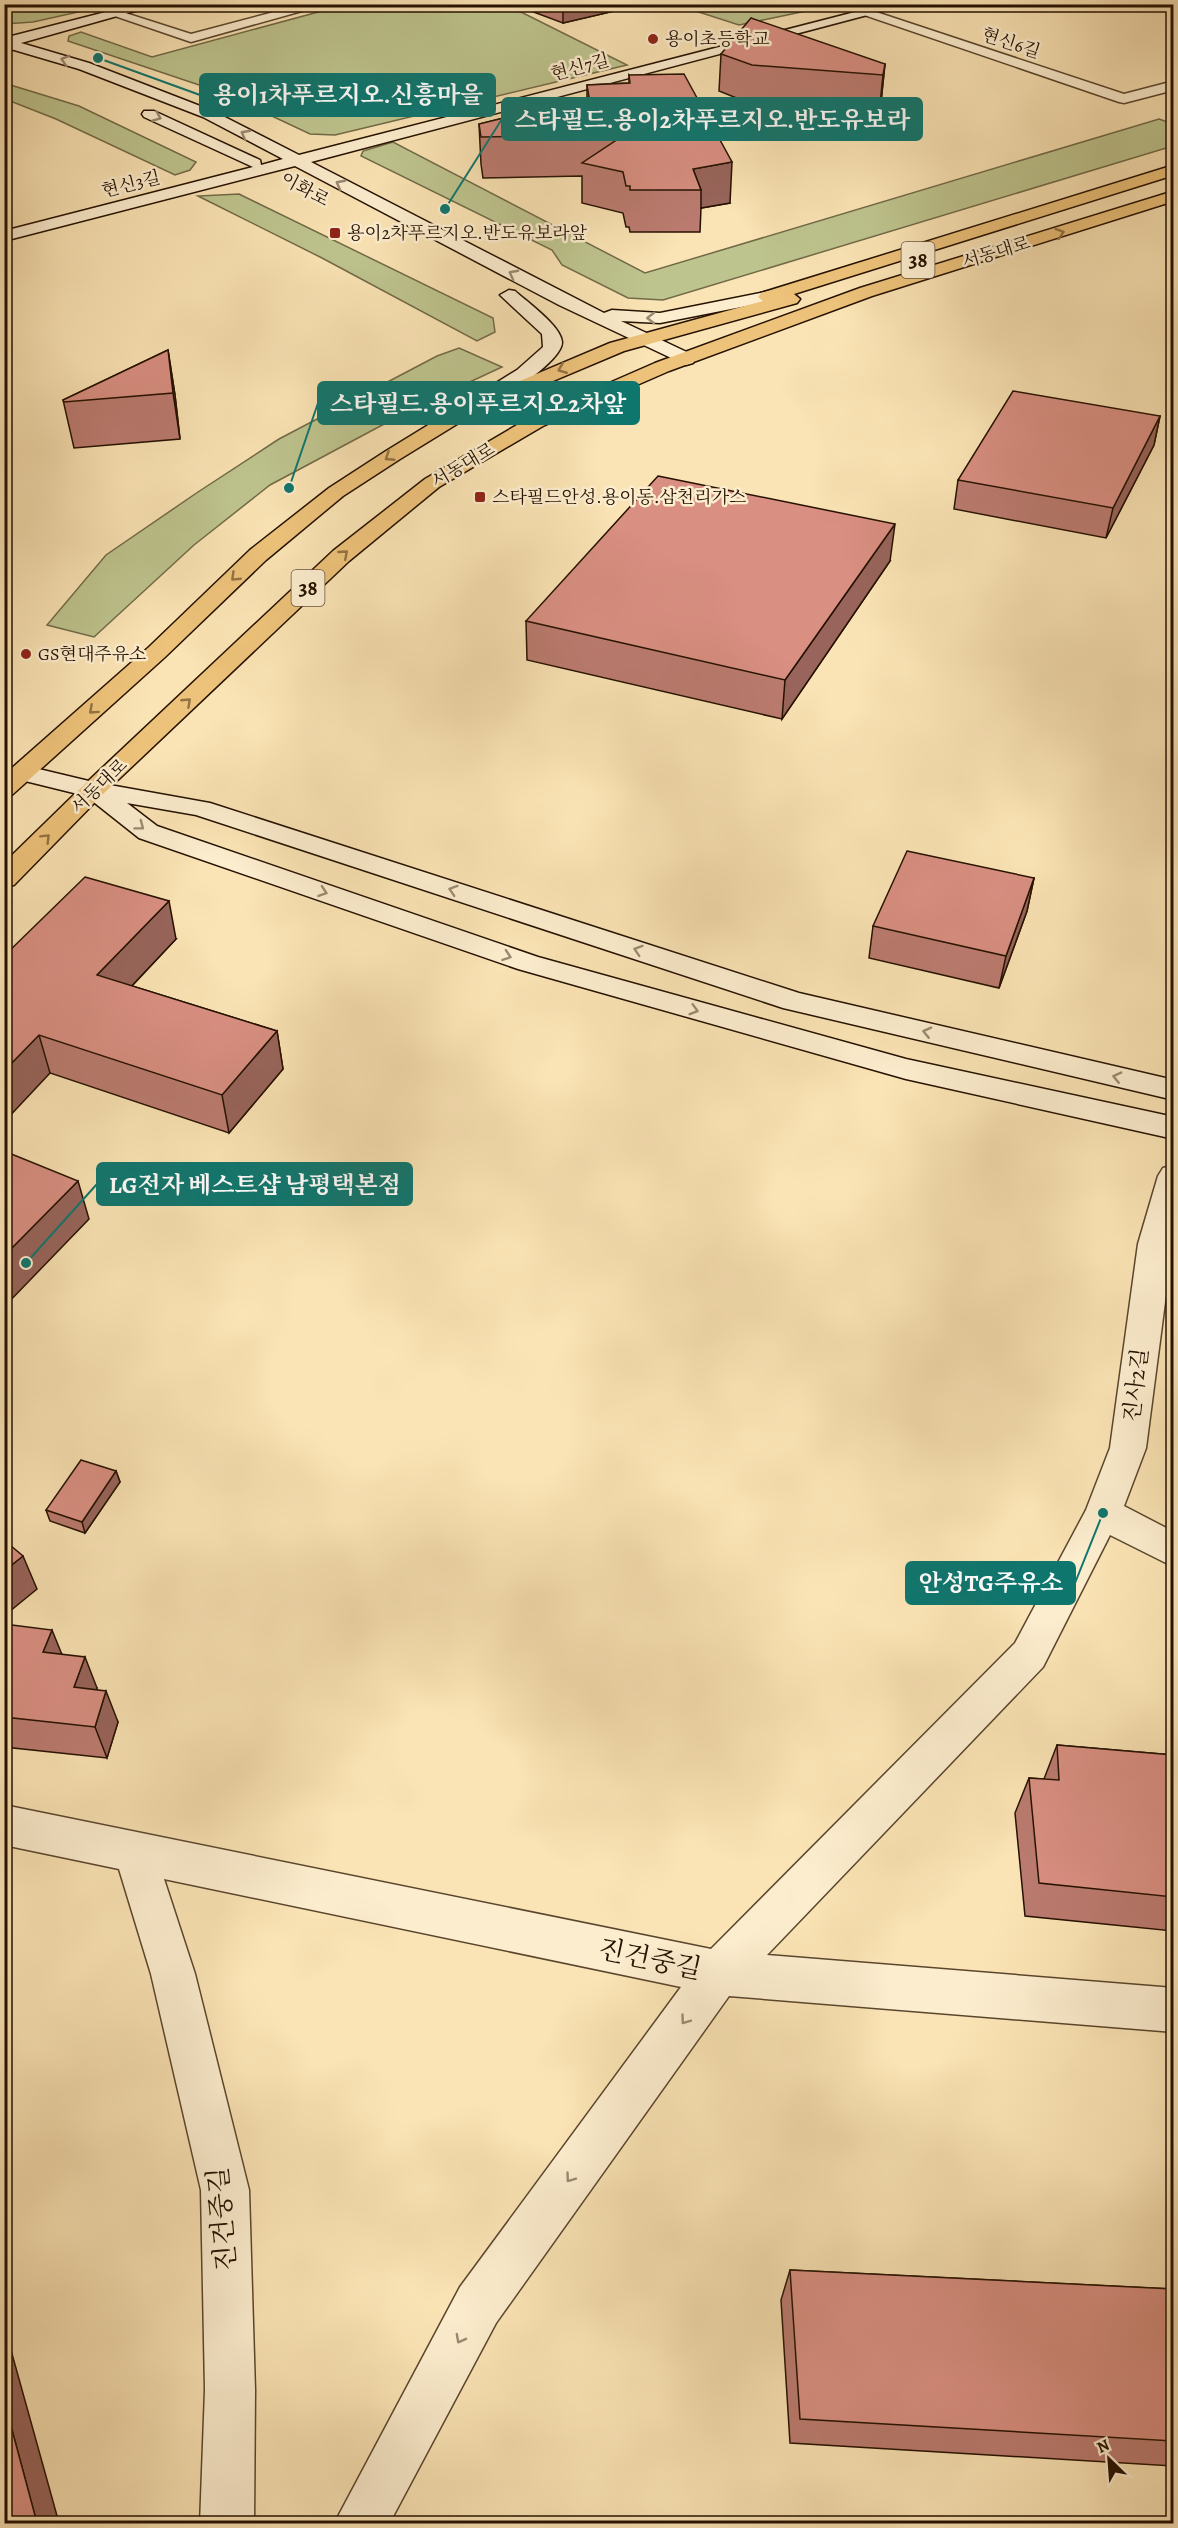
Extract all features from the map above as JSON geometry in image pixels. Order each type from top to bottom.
[{"type":"main road","points":[[653,337],[770,296],[1173,170]]},
{"type":"main road","name":"서동대로","points":[[13,781],[157,652],[258,555],[336,492],[463,412],[617,347],[802,296],[1173,181]]},
{"type":"main road","name":"서동대로","points":[[4,879],[93,790],[341,556],[432,483],[536,422],[662,367],[866,292],[1173,196]]},
{"type":"main road","points":[[686,358],[1173,213]]},
{"type":"street","points":[[5,42],[154,4]]},
{"type":"street","points":[[116,14],[191,38],[321,4]]},
{"type":"street","name":"현신6길","points":[[838,4],[1125,99],[1173,85]]},
{"type":"street","name":"현신7길","points":[[267,169],[903,4]]},
{"type":"street","name":"이화로","points":[[5,42],[84,66],[208,114],[565,301]]},
{"type":"street","name":"이화로","points":[[140,110],[288,180]]},
{"type":"street","name":"현신3길","points":[[4,236],[267,169]]},
{"type":"street","points":[[463,412],[524,372],[552,349],[553,339],[550,332],[503,292],[563,321]]},
{"type":"street","points":[[565,301],[608,314],[632,318],[660,318],[770,296]]},
{"type":"street","points":[[565,301],[653,337],[686,358]]},
{"type":"street","points":[[595,337],[662,367]]},
{"type":"street","points":[[13,781],[93,790],[201,808],[793,1001],[1173,1090]]},
{"type":"street","points":[[93,790],[148,832],[528,963],[906,1070],[1173,1128]]},
{"type":"street","name":"진사2길","points":[[360,2523],[478,2305],[719,1973],[1029,1655],[1103,1513],[1128,1448],[1154,1244],[1173,1176]]},
{"type":"street","points":[[1103,1513],[1173,1551]]},
{"type":"street","name":"진건중길","points":[[4,1825],[719,1973],[1173,2010]]},
{"type":"street","name":"진건중길","points":[[135,1853],[173,1974],[225,2190],[230,2390],[227,2523]]},
{"type":"green space","points":[[5,4],[110,5],[33,22],[5,24]]},
{"type":"green space","points":[[501,4],[627,65],[335,135],[310,134],[223,93],[68,41],[69,36],[81,32],[152,57],[344,5]]},
{"type":"green space","points":[[677,5],[799,5],[806,11],[739,25]]},
{"type":"green space","points":[[4,83],[79,106],[196,162],[190,170],[175,175],[56,119],[5,99]]},
{"type":"green space","points":[[1159,119],[1173,124],[1173,146],[663,300],[628,298],[562,265],[552,250],[361,156],[363,151],[393,142],[645,273]]},
{"type":"green space","points":[[239,194],[493,318],[495,332],[477,341],[322,258],[198,196]]},
{"type":"green space","points":[[459,348],[502,367],[416,407],[270,485],[194,545],[94,637],[47,625],[106,555],[198,492],[279,439],[437,356]]},
{"type":"building","points":[[751,18],[885,64],[883,75],[752,65],[721,54]]},
{"type":"building","points":[[684,74],[732,162],[693,169],[701,190],[630,190],[630,186],[626,186],[623,172],[582,163],[624,135],[481,137],[479,124],[589,97],[587,85],[630,83],[629,75]]},
{"type":"building","points":[[168,350],[173,393],[64,402],[63,400]]},
{"type":"building","points":[[1013,391],[1160,416],[1113,508],[958,480]]},
{"type":"building","points":[[658,476],[895,524],[785,680],[526,621]]},
{"type":"building","points":[[907,851],[1034,878],[1006,956],[873,926]]},
{"type":"building","points":[[85,877],[169,901],[97,975],[277,1031],[222,1095],[39,1035],[4,1071],[4,956]]},
{"type":"building","points":[[4,1151],[78,1181],[4,1256]]},
{"type":"building","points":[[81,1460],[116,1471],[82,1522],[46,1510]]},
{"type":"building","points":[[4,1540],[23,1556],[4,1571]]},
{"type":"building","points":[[4,1624],[52,1630],[43,1652],[85,1657],[74,1687],[106,1691],[95,1727],[4,1717]]},
{"type":"building","points":[[1057,1745],[1173,1755],[1173,1897],[1039,1883],[1029,1778],[1059,1780]]},
{"type":"building","points":[[790,2270],[1173,2289],[1173,2441],[800,2419]]},
{"type":"building","points":[[4,2400],[37,2523],[4,2523]]},
{"type":"place","name":"용이초등학교","points":[[653,39]]},
{"type":"place","name":"용이1차푸르지오.신흥마을","points":[[98,58]]},
{"type":"place","name":"스타필드.용이2차푸르지오.반도유보라","points":[[445,209]]},
{"type":"place","name":"용이2차푸르지오.반도유보라앞","points":[[335,233]]},
{"type":"place","name":"스타필드.용이푸르지오2차앞","points":[[289,488]]},
{"type":"place","name":"스타필드안성.용이동.삼천리가스","points":[[480,497]]},
{"type":"place","name":"GS현대주유소","points":[[26,654]]},
{"type":"place","name":"LG전자 베스트샵 남평택본점","points":[[26,1263]]},
{"type":"place","name":"안성TG주유소","points":[[1103,1513]]}]
